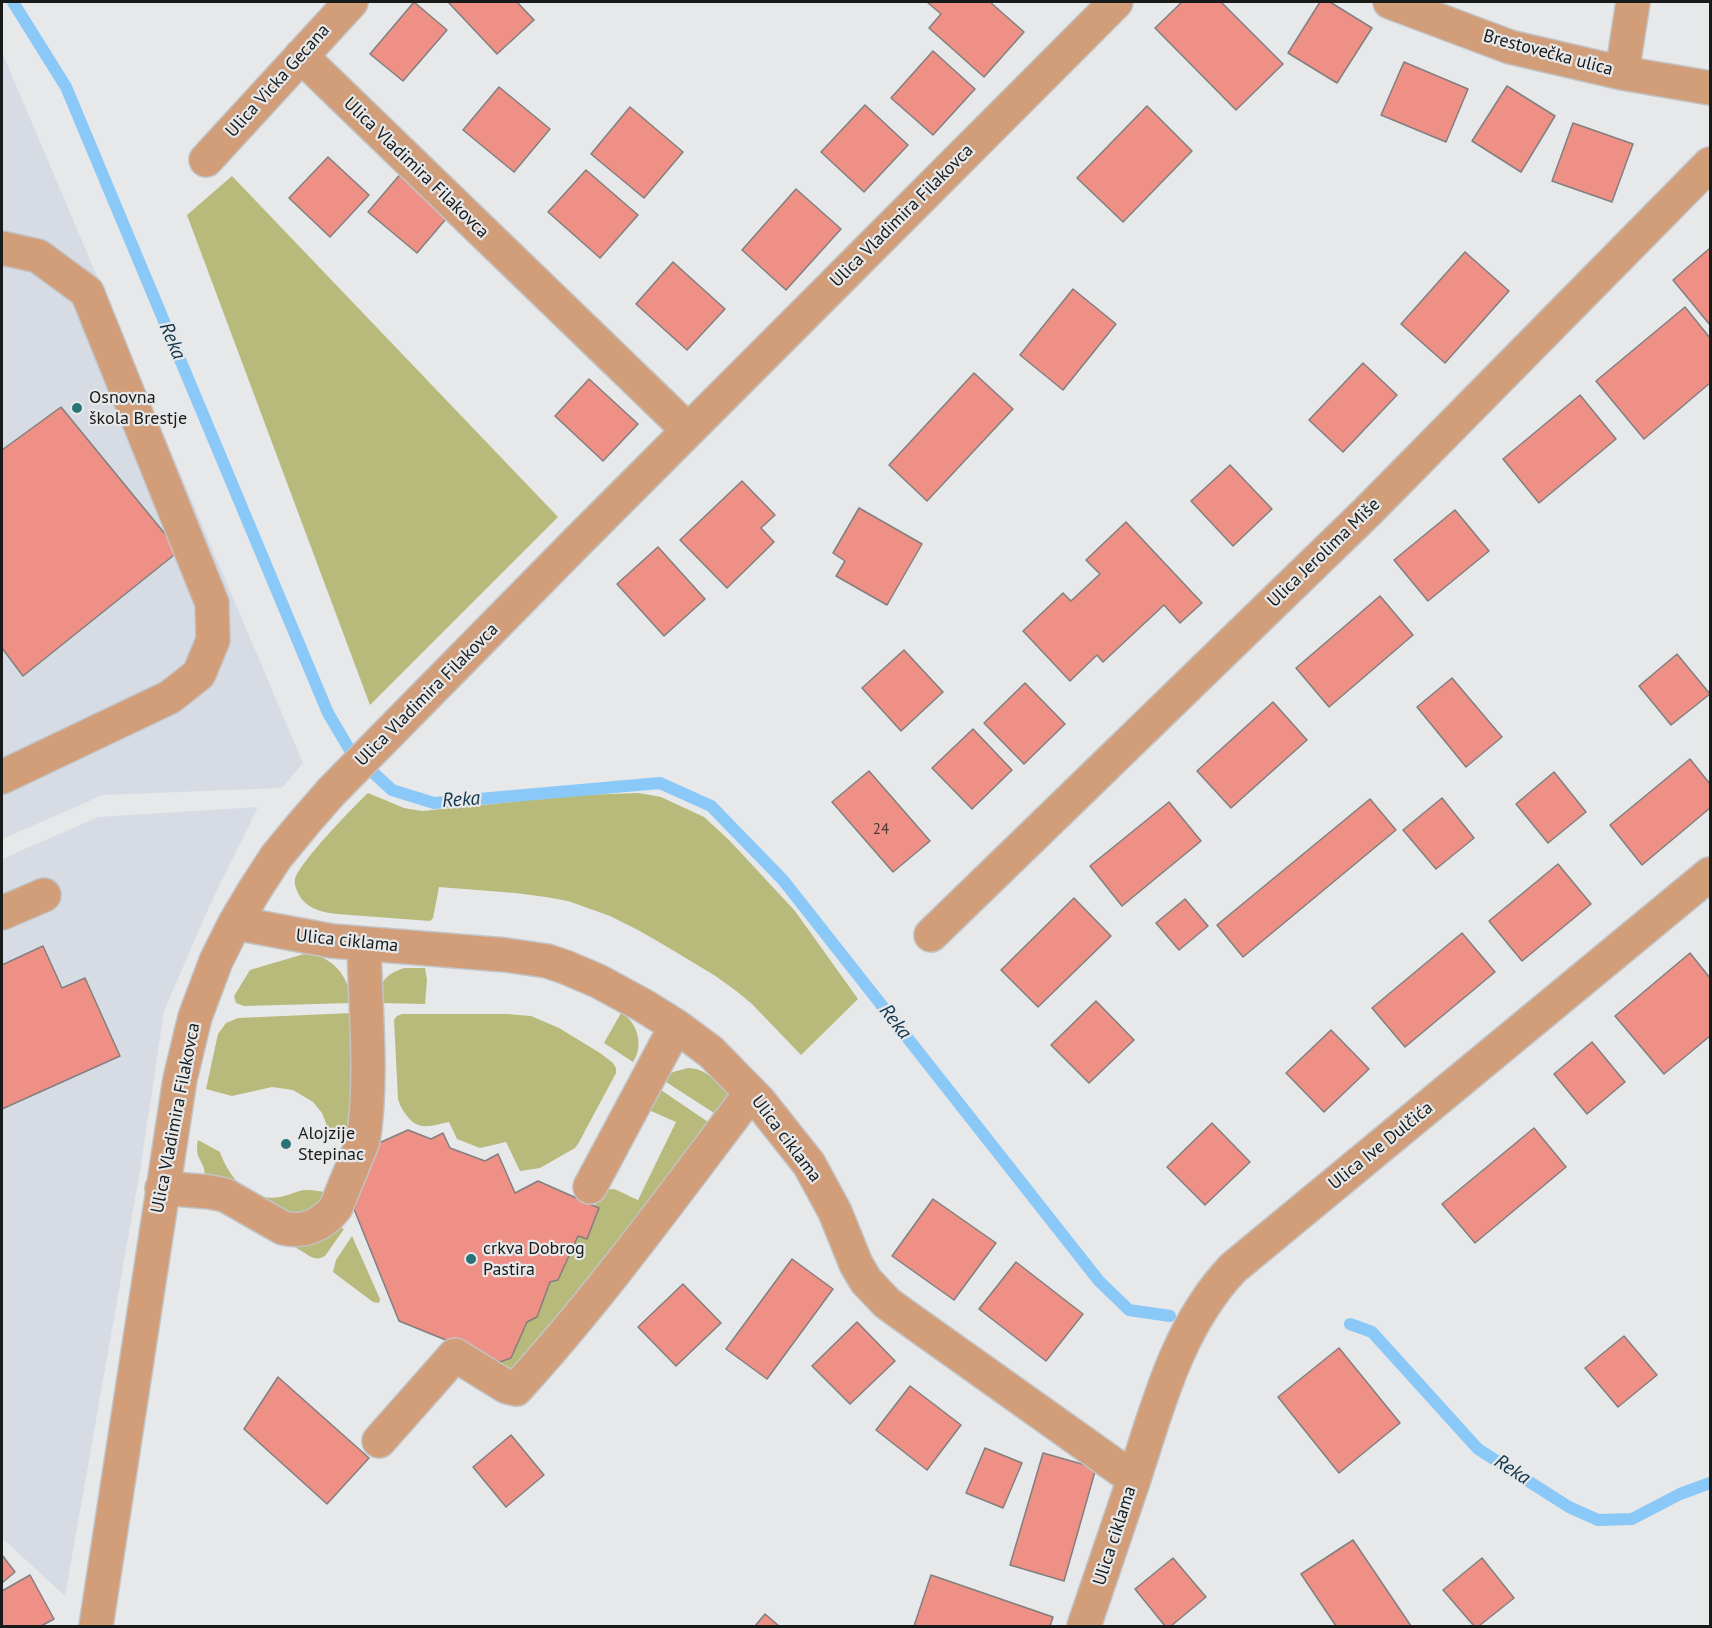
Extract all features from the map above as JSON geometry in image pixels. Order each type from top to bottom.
[{"type":"street","name":"Ulica Vicka Gecana","points":[[206,160],[351,2]]},
{"type":"street","name":"Ulica Vladimira Filakovca","points":[[96,1626],[180,1079],[195,1017],[216,962],[235,923],[276,857],[332,792],[381,742],[688,430],[1116,2]]},
{"type":"street","points":[[1622,73],[1633,2]]},
{"type":"street","name":"Brestovečka ulica","points":[[1395,3],[1510,47],[1622,73],[1710,88]]},
{"type":"street","name":"Ulica Vladimira Filakovca","points":[[301,56],[688,430]]},
{"type":"street","name":"Ulica Jerolima Miše","points":[[931,935],[1368,511],[1710,164]]},
{"type":"street","points":[[2,248],[38,256],[87,292],[212,603],[213,640],[199,674],[170,697],[2,777]]},
{"type":"street","name":"Ulica Ive Dulčića","points":[[1134,1479],[1164,1386],[1181,1344],[1216,1285],[1233,1268],[1710,874]]},
{"type":"street","points":[[2,914],[44,895]]},
{"type":"street","name":"Ulica ciklama","points":[[235,923],[288,934],[364,944],[506,955],[547,961],[598,981],[676,1026],[711,1052],[751,1093],[809,1164],[835,1212],[856,1263],[875,1292],[895,1309],[1134,1479],[1084,1626]]},
{"type":"street","points":[[162,1188],[225,1195],[283,1228],[292,1230],[316,1226],[330,1215],[336,1207],[365,1132],[368,1070],[364,944]]},
{"type":"street","points":[[590,1187],[676,1026]]},
{"type":"street","points":[[379,1442],[455,1355],[507,1387],[516,1389],[546,1357],[608,1281],[751,1093]]},
{"type":"shaded area","name":"Osnovna škola Brestje","points":[[2,52],[303,763],[282,788],[103,795],[2,839]]},
{"type":"shaded area","points":[[258,807],[209,907],[164,1011],[141,1165],[65,1596],[2,1538],[2,859],[98,817]]},
{"type":"green space","points":[[232,176],[558,517],[370,705],[187,215]]},
{"type":"green space","points":[[368,793],[404,808],[422,811],[581,795],[639,793],[661,797],[704,817],[729,840],[795,911],[858,999],[801,1055],[752,1004],[714,975],[638,930],[610,916],[568,901],[515,893],[439,887],[433,918],[430,921],[337,914],[314,909],[301,898],[295,879],[316,848]]},
{"type":"green space","points":[[304,954],[323,958],[337,968],[347,984],[352,1003],[244,1006],[236,1003],[234,996],[250,970]]},
{"type":"green space","points":[[404,968],[425,968],[427,980],[425,1004],[377,1003],[379,990],[384,980],[392,973]]},
{"type":"green space","points":[[352,1013],[356,1043],[348,1143],[329,1131],[322,1113],[313,1102],[293,1090],[272,1087],[232,1096],[206,1089],[218,1034],[226,1023],[238,1018]]},
{"type":"green space","points":[[621,1013],[632,1022],[638,1035],[638,1049],[633,1062],[604,1043]]},
{"type":"green space","points":[[402,1014],[531,1016],[559,1028],[600,1053],[613,1063],[616,1073],[575,1148],[540,1168],[520,1171],[506,1142],[480,1148],[457,1139],[449,1122],[421,1126],[406,1114],[398,1099],[394,1020]]},
{"type":"green space","points":[[688,1068],[705,1073],[728,1094],[714,1113],[663,1080],[673,1072]]},
{"type":"green space","points":[[658,1088],[708,1122],[593,1278],[518,1365],[511,1368],[498,1367],[448,1341],[500,1362],[511,1358],[527,1322],[537,1316],[550,1282],[558,1280],[578,1236],[587,1238],[599,1208],[595,1206],[600,1197],[609,1189],[614,1189],[638,1200],[676,1122],[651,1111],[649,1107]]},
{"type":"green space","points":[[198,1140],[220,1152],[235,1179],[250,1192],[259,1196],[280,1197],[304,1190],[331,1193],[298,1220],[205,1175],[197,1152]]},
{"type":"green space","points":[[335,1225],[344,1229],[325,1256],[320,1258],[311,1257],[279,1237]]},
{"type":"green space","points":[[352,1236],[380,1299],[379,1303],[373,1302],[333,1272],[336,1260]]},
{"type":"building","points":[[414,2],[447,30],[403,81],[370,54]]},
{"type":"building","points":[[448,2],[517,2],[534,20],[497,54]]},
{"type":"building","points":[[927,2],[990,2],[1024,32],[984,77],[929,28],[941,14]]},
{"type":"building","points":[[1182,2],[1221,2],[1283,64],[1236,110],[1155,28]]},
{"type":"building","points":[[1320,2],[1330,2],[1372,28],[1337,83],[1288,53]]},
{"type":"building","points":[[933,51],[975,89],[933,135],[891,98]]},
{"type":"building","points":[[1404,62],[1468,89],[1446,142],[1381,115]]},
{"type":"building","points":[[1507,86],[1555,116],[1521,172],[1472,141]]},
{"type":"building","points":[[499,87],[550,129],[514,172],[463,130]]},
{"type":"building","points":[[865,105],[908,145],[864,192],[821,152]]},
{"type":"building","points":[[1147,106],[1192,151],[1123,222],[1077,178]]},
{"type":"building","points":[[630,107],[683,152],[644,198],[591,154]]},
{"type":"building","points":[[1573,123],[1633,144],[1612,202],[1552,181]]},
{"type":"building","points":[[328,157],[369,195],[330,237],[289,198]]},
{"type":"building","points":[[586,170],[638,215],[600,258],[548,212]]},
{"type":"building","points":[[403,171],[451,213],[417,253],[368,212]]},
{"type":"building","points":[[796,189],[841,229],[786,290],[742,250]]},
{"type":"building","points":[[1710,248],[1710,325],[1673,280]]},
{"type":"building","points":[[1465,252],[1509,291],[1445,363],[1401,324]]},
{"type":"building","points":[[673,262],[725,309],[687,350],[636,304]]},
{"type":"building","points":[[1073,289],[1116,324],[1063,390],[1020,355]]},
{"type":"building","points":[[1685,307],[1710,338],[1710,383],[1644,439],[1596,381]]},
{"type":"building","points":[[1363,363],[1397,395],[1343,452],[1309,420]]},
{"type":"building","points":[[974,373],[1013,409],[927,501],[889,465]]},
{"type":"building","points":[[589,379],[638,424],[603,461],[555,416]]},
{"type":"building","points":[[1580,395],[1616,439],[1539,503],[1503,459]]},
{"type":"building","points":[[61,407],[179,551],[23,676],[2,648],[2,450]]},
{"type":"building","points":[[1230,465],[1272,509],[1233,546],[1191,501]]},
{"type":"building","points":[[742,481],[775,515],[761,528],[774,542],[727,588],[680,540]]},
{"type":"building","points":[[859,508],[922,544],[887,605],[836,576],[845,561],[833,553]]},
{"type":"building","points":[[1455,510],[1489,551],[1428,601],[1394,560]]},
{"type":"building","points":[[1126,522],[1202,603],[1180,623],[1164,605],[1103,662],[1097,655],[1070,681],[1023,631],[1063,593],[1071,601],[1100,574],[1086,560]]},
{"type":"building","points":[[658,547],[705,599],[664,636],[617,584]]},
{"type":"building","points":[[1380,596],[1413,635],[1329,707],[1296,668]]},
{"type":"building","points":[[904,650],[943,692],[901,731],[862,688]]},
{"type":"building","points":[[1677,654],[1710,694],[1671,725],[1639,686]]},
{"type":"building","points":[[1452,678],[1502,737],[1466,767],[1417,707]]},
{"type":"building","points":[[1025,683],[1065,724],[1024,764],[984,723]]},
{"type":"building","points":[[1273,702],[1307,740],[1231,808],[1197,771]]},
{"type":"building","points":[[973,729],[1012,770],[972,809],[932,768]]},
{"type":"building","points":[[1690,759],[1710,784],[1710,808],[1642,865],[1610,825]]},
{"type":"building","points":[[869,771],[930,841],[893,872],[832,802]]},
{"type":"building","points":[[1554,772],[1586,812],[1548,843],[1516,804]]},
{"type":"building","points":[[1442,798],[1474,838],[1436,869],[1403,830]]},
{"type":"building","points":[[1370,799],[1396,830],[1243,957],[1217,925]]},
{"type":"building","points":[[1169,802],[1201,841],[1122,906],[1090,866]]},
{"type":"building","points":[[1558,864],[1591,904],[1522,961],[1489,921]]},
{"type":"building","points":[[1074,898],[1111,936],[1038,1007],[1001,970]]},
{"type":"building","points":[[1185,899],[1208,926],[1179,950],[1156,923]]},
{"type":"building","points":[[1462,933],[1495,972],[1405,1047],[1372,1008]]},
{"type":"building","points":[[43,946],[62,988],[85,978],[120,1056],[2,1109],[2,965]]},
{"type":"building","points":[[1690,953],[1710,978],[1710,1036],[1664,1074],[1615,1016]]},
{"type":"building","points":[[1096,1001],[1134,1040],[1089,1083],[1051,1045]]},
{"type":"building","points":[[1331,1030],[1369,1069],[1324,1112],[1286,1073]]},
{"type":"building","points":[[1592,1042],[1625,1082],[1587,1114],[1554,1074]]},
{"type":"building","points":[[1212,1123],[1250,1162],[1205,1205],[1167,1167]]},
{"type":"building","points":[[1534,1128],[1566,1167],[1475,1243],[1442,1204]]},
{"type":"building","name":"crkva Dobrog Pastira","points":[[408,1130],[431,1139],[443,1133],[450,1148],[485,1161],[498,1154],[515,1193],[538,1181],[599,1208],[587,1239],[578,1236],[558,1280],[550,1282],[537,1317],[527,1322],[511,1358],[500,1362],[399,1321],[354,1209],[379,1143]]},
{"type":"building","points":[[933,1199],[996,1243],[954,1300],[892,1256]]},
{"type":"building","points":[[792,1259],[833,1289],[767,1379],[726,1349]]},
{"type":"building","points":[[1016,1262],[1083,1314],[1046,1361],[979,1309]]},
{"type":"building","points":[[683,1284],[721,1323],[676,1366],[638,1327]]},
{"type":"building","points":[[857,1322],[895,1361],[850,1404],[812,1366]]},
{"type":"building","points":[[1624,1336],[1657,1375],[1618,1407],[1585,1368]]},
{"type":"building","points":[[1339,1348],[1400,1423],[1339,1473],[1278,1397]]},
{"type":"building","points":[[278,1377],[369,1458],[327,1504],[244,1429]]},
{"type":"building","points":[[910,1386],[961,1425],[927,1470],[876,1430]]},
{"type":"building","points":[[511,1435],[544,1475],[506,1507],[473,1467]]},
{"type":"building","points":[[985,1448],[1022,1463],[1003,1508],[966,1493]]},
{"type":"building","points":[[1043,1453],[1096,1468],[1064,1581],[1010,1565]]},
{"type":"building","points":[[1353,1540],[1411,1626],[1336,1626],[1301,1574]]},
{"type":"building","points":[[2,1555],[15,1572],[2,1583]]},
{"type":"building","points":[[1173,1558],[1206,1597],[1171,1626],[1165,1626],[1135,1589]]},
{"type":"building","points":[[1482,1558],[1514,1598],[1479,1626],[1474,1626],[1443,1590]]},
{"type":"building","points":[[30,1575],[54,1619],[41,1626],[2,1626],[2,1591]]},
{"type":"building","points":[[931,1575],[1053,1617],[1050,1626],[914,1626]]},
{"type":"building","points":[[765,1614],[779,1626],[755,1626]]},
{"type":"waterway","name":"Reka","points":[[13,2],[66,87],[328,713],[351,752],[392,790],[434,803],[660,783],[711,806],[783,880],[1099,1281],[1129,1310],[1170,1316]]},
{"type":"waterway","name":"Reka","points":[[1350,1324],[1372,1332],[1478,1449],[1569,1507],[1598,1520],[1632,1519],[1680,1494],[1710,1483]]},
{"type":"place","name":"Osnovna škola Brestje","points":[[77,408]]},
{"type":"place","name":"Alojzije Stepinac","points":[[286,1144]]},
{"type":"place","name":"crkva Dobrog Pastira","points":[[471,1259]]}]
